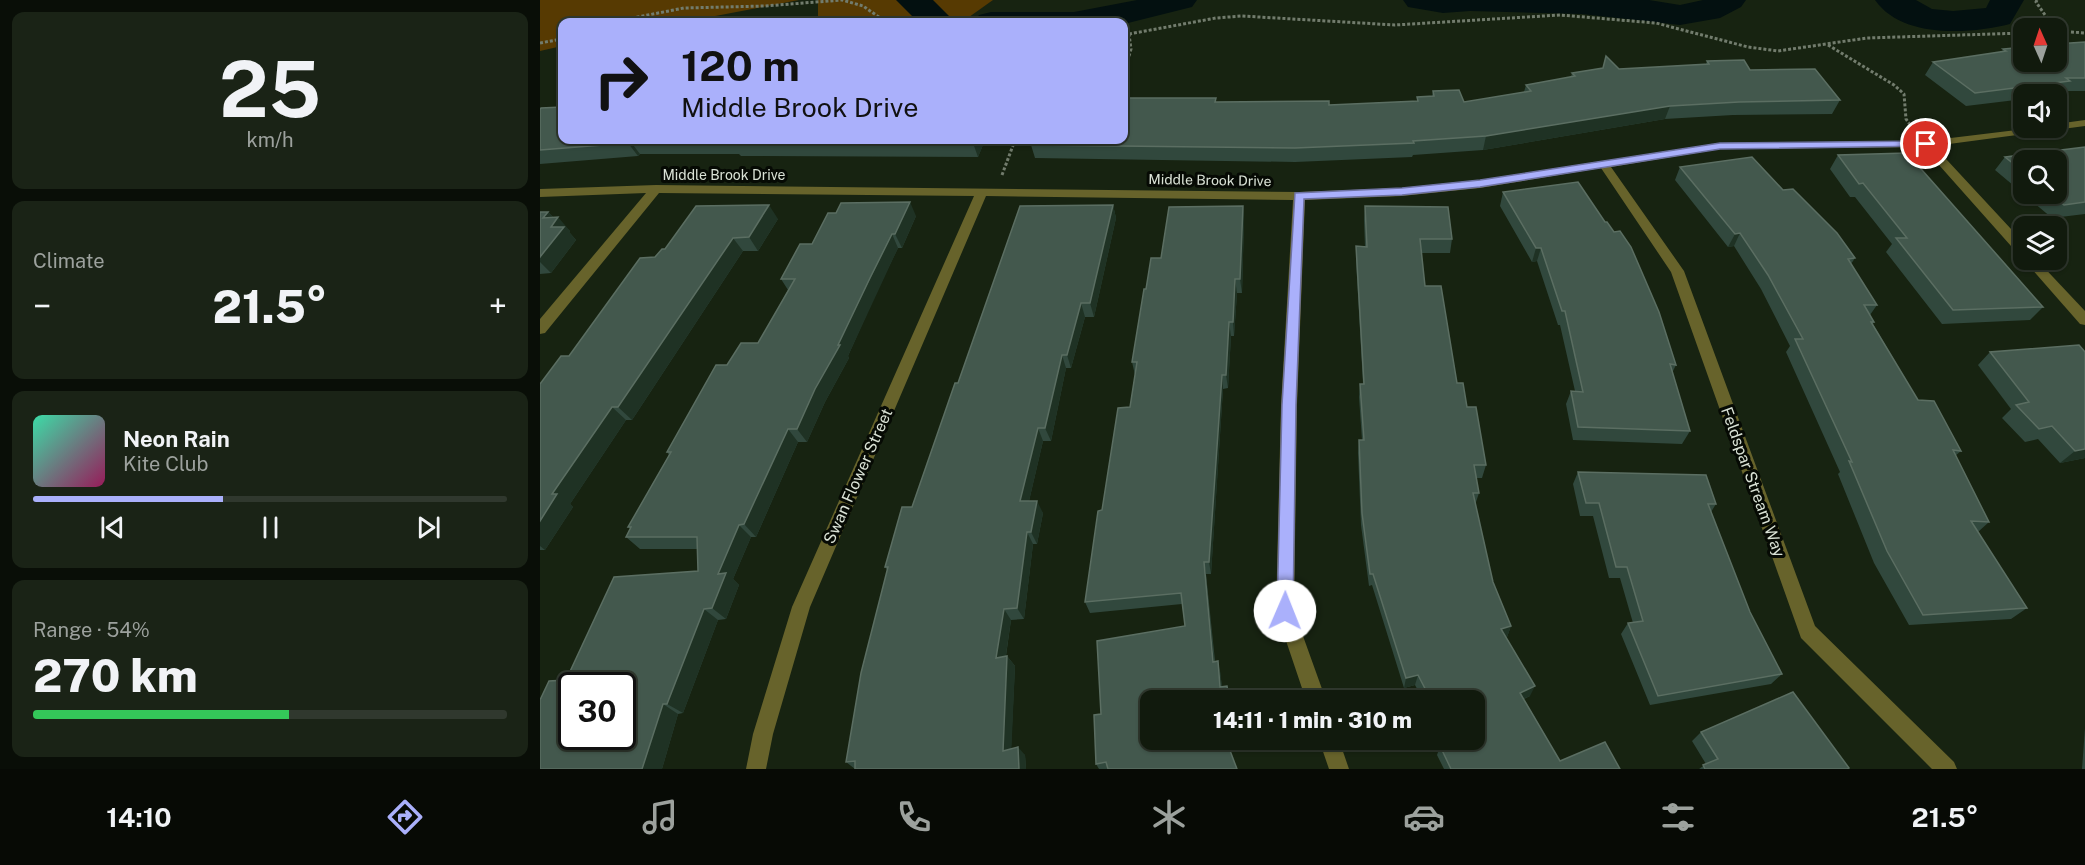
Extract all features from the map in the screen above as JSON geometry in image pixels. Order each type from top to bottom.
[{"type":"street","name":"Middle Brook Drive","points":[[2067,126],[2085,123]]},
{"type":"street","name":"Middle Brook Drive","points":[[540,193],[581,189],[1299,196],[1402,192],[1469,185],[1720,146],[1926,144],[2013,133]]},
{"type":"street","points":[[1926,144],[2013,240]]},
{"type":"street","name":"Feldspar Stream Way","points":[[1603,163],[1677,271],[1808,632],[1947,769]]},
{"type":"street","points":[[540,329],[656,189]]},
{"type":"street","name":"Swan Flower Street","points":[[756,769],[763,734],[801,607],[982,192]]},
{"type":"street","points":[[1299,196],[1289,405],[1285,611],[1313,690]]},
{"type":"street","points":[[2039,270],[2085,320]]},
{"type":"street","points":[[1332,750],[1339,769]]},
{"type":"path","points":[[633,18],[684,8],[765,6],[842,0],[863,6],[880,18]]},
{"type":"path","points":[[2037,0],[2046,18]]},
{"type":"path","points":[[1128,60],[1131,49],[1129,34],[1242,16],[1395,25],[1560,15],[1656,23],[1748,47],[1778,51],[1867,38],[2013,33]]},
{"type":"path","points":[[2067,31],[2085,33]]},
{"type":"path","points":[[540,43],[558,40]]},
{"type":"path","points":[[1827,44],[1894,85],[1904,94],[1906,119],[1913,130]]},
{"type":"path","points":[[1001,178],[1014,144]]},
{"type":"shaded area","points":[[540,0],[799,0],[705,18],[558,18],[558,47],[540,51]]},
{"type":"shaded area","points":[[818,0],[993,0],[968,18],[819,18]]},
{"type":"building","points":[[2085,42],[2085,78],[2066,78],[2070,81],[2046,84],[2013,84],[2013,88],[1975,93],[1933,62],[2013,48],[2013,72],[2067,72],[2067,43]]},
{"type":"building","points":[[1606,56],[1619,69],[1744,60],[1750,70],[1815,69],[1840,100],[1670,106],[1486,136],[1413,141],[1414,143],[1295,148],[1031,145],[1128,144],[1128,98],[1216,98],[1215,102],[1329,101],[1329,105],[1418,101],[1417,97],[1434,96],[1433,91],[1459,90],[1464,102],[1531,91],[1526,85],[1575,76],[1572,73],[1603,68]]},
{"type":"building","points":[[558,107],[558,144],[615,144],[540,150],[541,108]]},
{"type":"building","points":[[2085,147],[2085,202],[2064,205],[2063,204],[2067,204],[2067,150],[2061,150]]},
{"type":"building","points":[[1907,153],[2043,307],[1953,310],[1896,238],[1907,238],[1863,183],[1859,184],[1838,155]]},
{"type":"building","points":[[2013,156],[2013,163],[2005,157]]},
{"type":"building","points":[[1752,157],[1783,190],[1793,189],[1837,233],[1855,258],[1848,259],[1877,305],[1864,305],[1874,322],[1871,322],[1918,400],[1934,401],[1961,451],[1953,450],[1989,522],[1971,521],[2027,608],[1923,615],[1887,551],[1849,461],[1852,462],[1795,339],[1803,339],[1768,275],[1740,233],[1735,234],[1680,167]]},
{"type":"building","points":[[1578,182],[1605,222],[1614,232],[1620,231],[1631,247],[1659,312],[1676,365],[1670,364],[1690,431],[1578,427],[1571,391],[1583,392],[1565,311],[1562,311],[1541,248],[1536,248],[1503,192]]},
{"type":"building","points":[[910,202],[870,278],[838,345],[840,345],[815,389],[797,429],[788,429],[744,524],[739,525],[718,574],[726,573],[712,608],[704,609],[667,704],[663,704],[642,769],[540,769],[540,700],[549,681],[558,680],[558,750],[636,750],[636,672],[570,672],[614,577],[698,571],[697,537],[626,537],[631,527],[628,527],[671,452],[667,452],[716,365],[727,365],[741,343],[758,343],[795,279],[781,279],[800,244],[812,244],[828,213],[836,213],[841,203]]},
{"type":"building","points":[[769,205],[749,237],[733,238],[618,407],[612,407],[552,494],[557,494],[540,521],[540,384],[561,356],[569,356],[640,258],[655,257],[662,249],[665,249],[696,206]]},
{"type":"building","points":[[1113,205],[1090,303],[1081,303],[1067,355],[1062,355],[1045,428],[1038,428],[1020,501],[1037,501],[1031,532],[1027,532],[1017,608],[1004,609],[996,658],[1007,656],[1003,751],[1018,747],[1019,769],[855,769],[855,761],[846,762],[861,673],[888,567],[885,567],[902,507],[912,507],[1020,206]]},
{"type":"building","points":[[1243,206],[1240,279],[1235,279],[1233,322],[1229,322],[1226,375],[1222,375],[1209,562],[1204,562],[1213,662],[1218,661],[1220,687],[1227,686],[1228,690],[1140,690],[1140,750],[1230,750],[1237,769],[1108,769],[1106,762],[1096,764],[1094,715],[1101,714],[1097,641],[1185,626],[1181,593],[1085,602],[1098,511],[1102,510],[1118,408],[1130,407],[1137,362],[1132,362],[1144,289],[1146,289],[1151,258],[1161,258],[1169,207]]},
{"type":"building","points":[[1365,206],[1448,207],[1452,239],[1420,239],[1425,286],[1441,286],[1457,383],[1463,383],[1467,407],[1476,407],[1486,465],[1474,465],[1479,493],[1473,493],[1493,582],[1511,626],[1501,629],[1535,686],[1520,693],[1560,761],[1605,742],[1620,769],[1451,769],[1442,750],[1485,750],[1485,690],[1426,690],[1418,675],[1406,678],[1373,574],[1370,574],[1362,513],[1359,440],[1364,440],[1360,384],[1364,384],[1356,246],[1367,247]]},
{"type":"building","points":[[540,212],[548,212],[543,218],[558,217],[551,227],[564,227],[540,257]]},
{"type":"building","points":[[2079,345],[2085,352],[2085,449],[2075,451],[2052,426],[2039,429],[2016,405],[2029,402],[1990,352]]},
{"type":"building","points":[[1578,472],[1706,475],[1716,504],[1708,504],[1750,612],[1782,674],[1658,696],[1628,623],[1643,621],[1627,567],[1616,567],[1599,503],[1586,503]]},
{"type":"building","points":[[1793,692],[1849,768],[1705,769],[1703,765],[1718,759],[1701,732]]},
{"type":"waterway","points":[[913,0],[933,18]]},
{"type":"waterway","points":[[1104,18],[1180,0]]},
{"type":"waterway","points":[[1420,0],[1443,3],[1470,1],[1582,4],[1680,15],[1708,11],[1729,0]]},
{"type":"waterway","points":[[1892,0],[1924,19],[1953,21],[1998,17],[2007,0]]},
{"type":"route","points":[[1285,611],[1289,405],[1299,196],[1402,192],[1480,184],[1720,146],[1926,144]]}]
